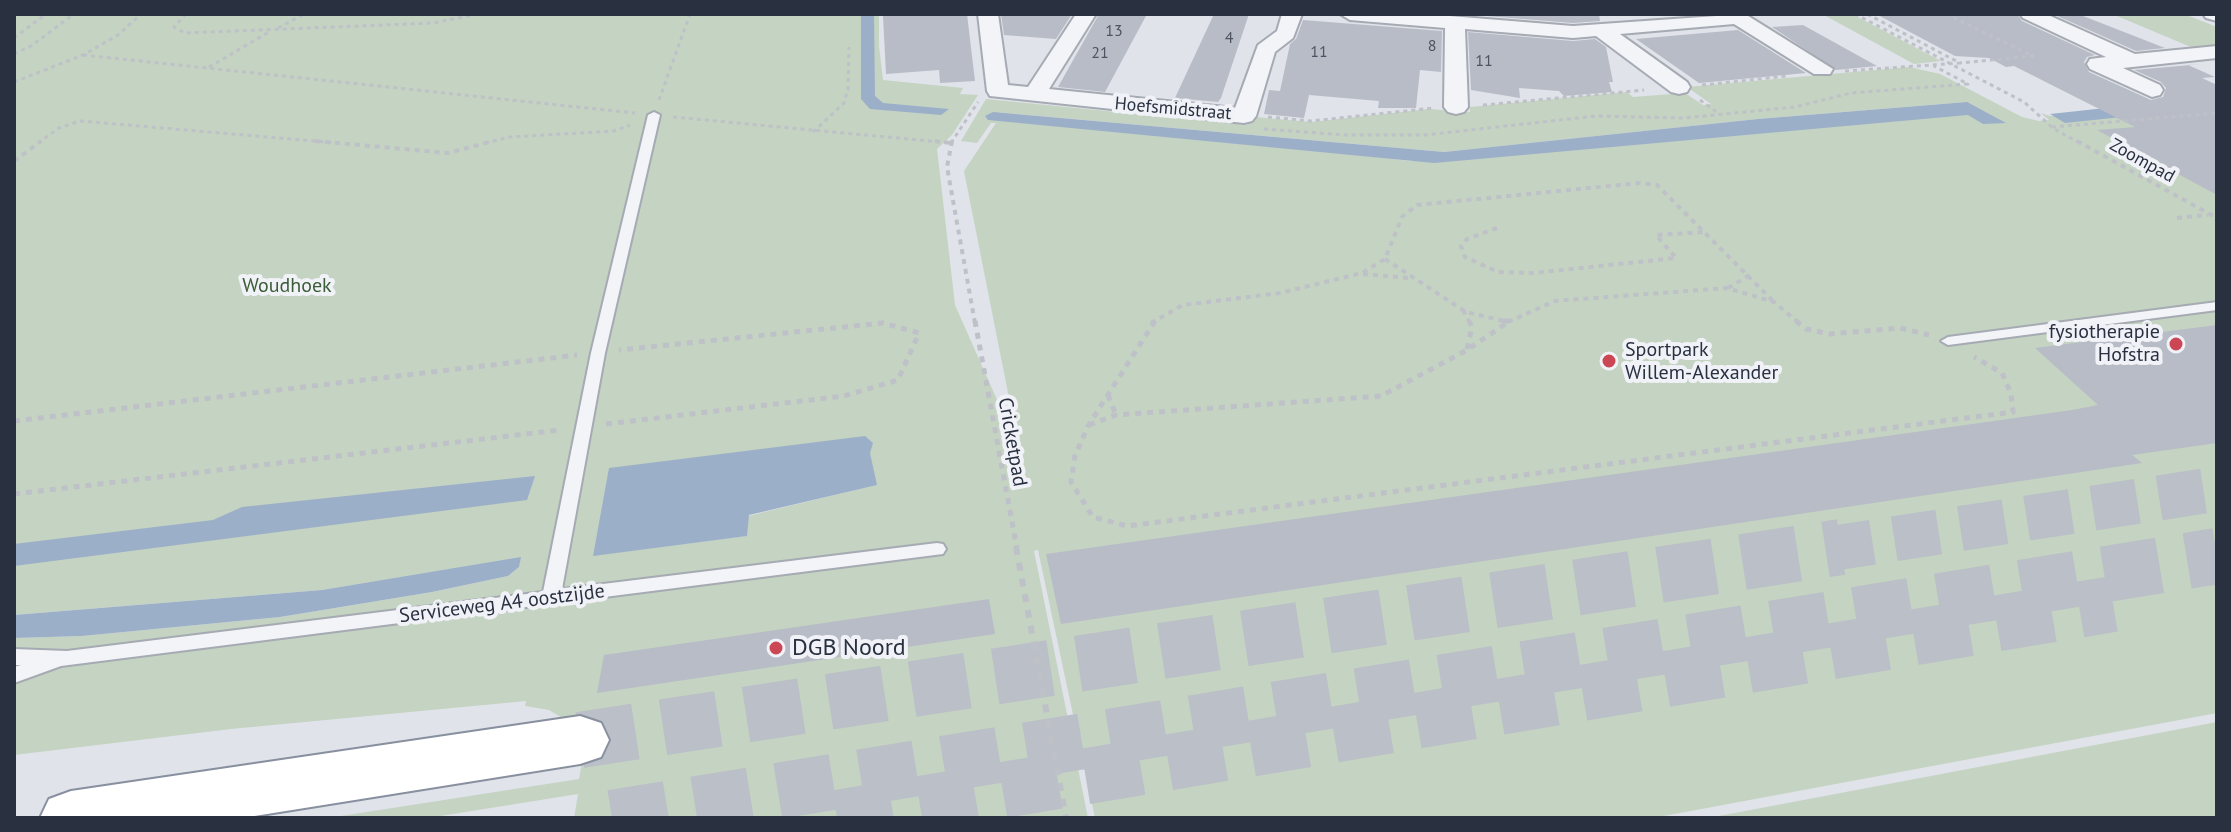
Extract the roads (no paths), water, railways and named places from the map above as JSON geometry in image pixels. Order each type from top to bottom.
[{"type":"highway","points":[[71,818],[580,740]]},
{"type":"street","name":"Hoefsmidstraat","points":[[988,14],[990,91],[1244,116],[1265,49],[1286,34],[1292,14]]},
{"type":"street","points":[[1034,96],[1086,14]]},
{"type":"street","points":[[1350,14],[1455,22],[1494,20],[1573,32],[1734,16],[1832,70]]},
{"type":"street","points":[[2030,14],[2133,61]]},
{"type":"street","points":[[1455,22],[1456,107]]},
{"type":"street","points":[[1601,30],[1679,87]]},
{"type":"street","points":[[2152,90],[2098,64],[2217,52]]},
{"type":"lane","points":[[551,597],[598,353],[654,115]]},
{"type":"lane","points":[[1948,341],[2217,306]]},
{"type":"lane","name":"Serviceweg A4 oostzijde","points":[[14,657],[67,659],[937,549]]},
{"type":"lane","name":"Serviceweg A4 oostzijde","points":[[14,675],[67,659]]},
{"type":"water","points":[[861,14],[874,14],[875,96],[883,103],[949,109],[941,115],[870,109],[861,99]]},
{"type":"water","points":[[2217,96],[2217,107],[2065,123],[2050,114]]},
{"type":"water","points":[[1967,102],[2006,123],[1983,124],[1968,115],[1434,163],[988,120],[985,116],[993,112],[1444,152],[1758,119]]},
{"type":"water","points":[[865,436],[873,443],[870,453],[877,485],[749,515],[747,536],[593,556],[609,468]]},
{"type":"water","points":[[535,476],[527,500],[14,566],[14,544],[213,520],[242,507]]},
{"type":"water","points":[[521,557],[519,567],[508,576],[280,617],[82,636],[14,638],[14,615],[322,590]]},
{"type":"tunnel","points":[[1837,548],[2217,489]]},
{"type":"tunnel","points":[[1837,548],[1841,547]]},
{"type":"tunnel","points":[[580,740],[1837,548]]},
{"type":"tunnel","points":[[1828,549],[1837,548]]},
{"type":"tunnel","points":[[612,818],[2217,556]]},
{"type":"tunnel","points":[[837,818],[2113,604]]},
{"type":"place","name":"fysiotherapie Hofstra","points":[[2176,344]]},
{"type":"place","name":"Sportpark Willem-Alexander","points":[[1609,361]]},
{"type":"place","name":"DGB Noord","points":[[776,648]]},
{"type":"park label","name":"Woudhoek","points":[[287,286]]}]
